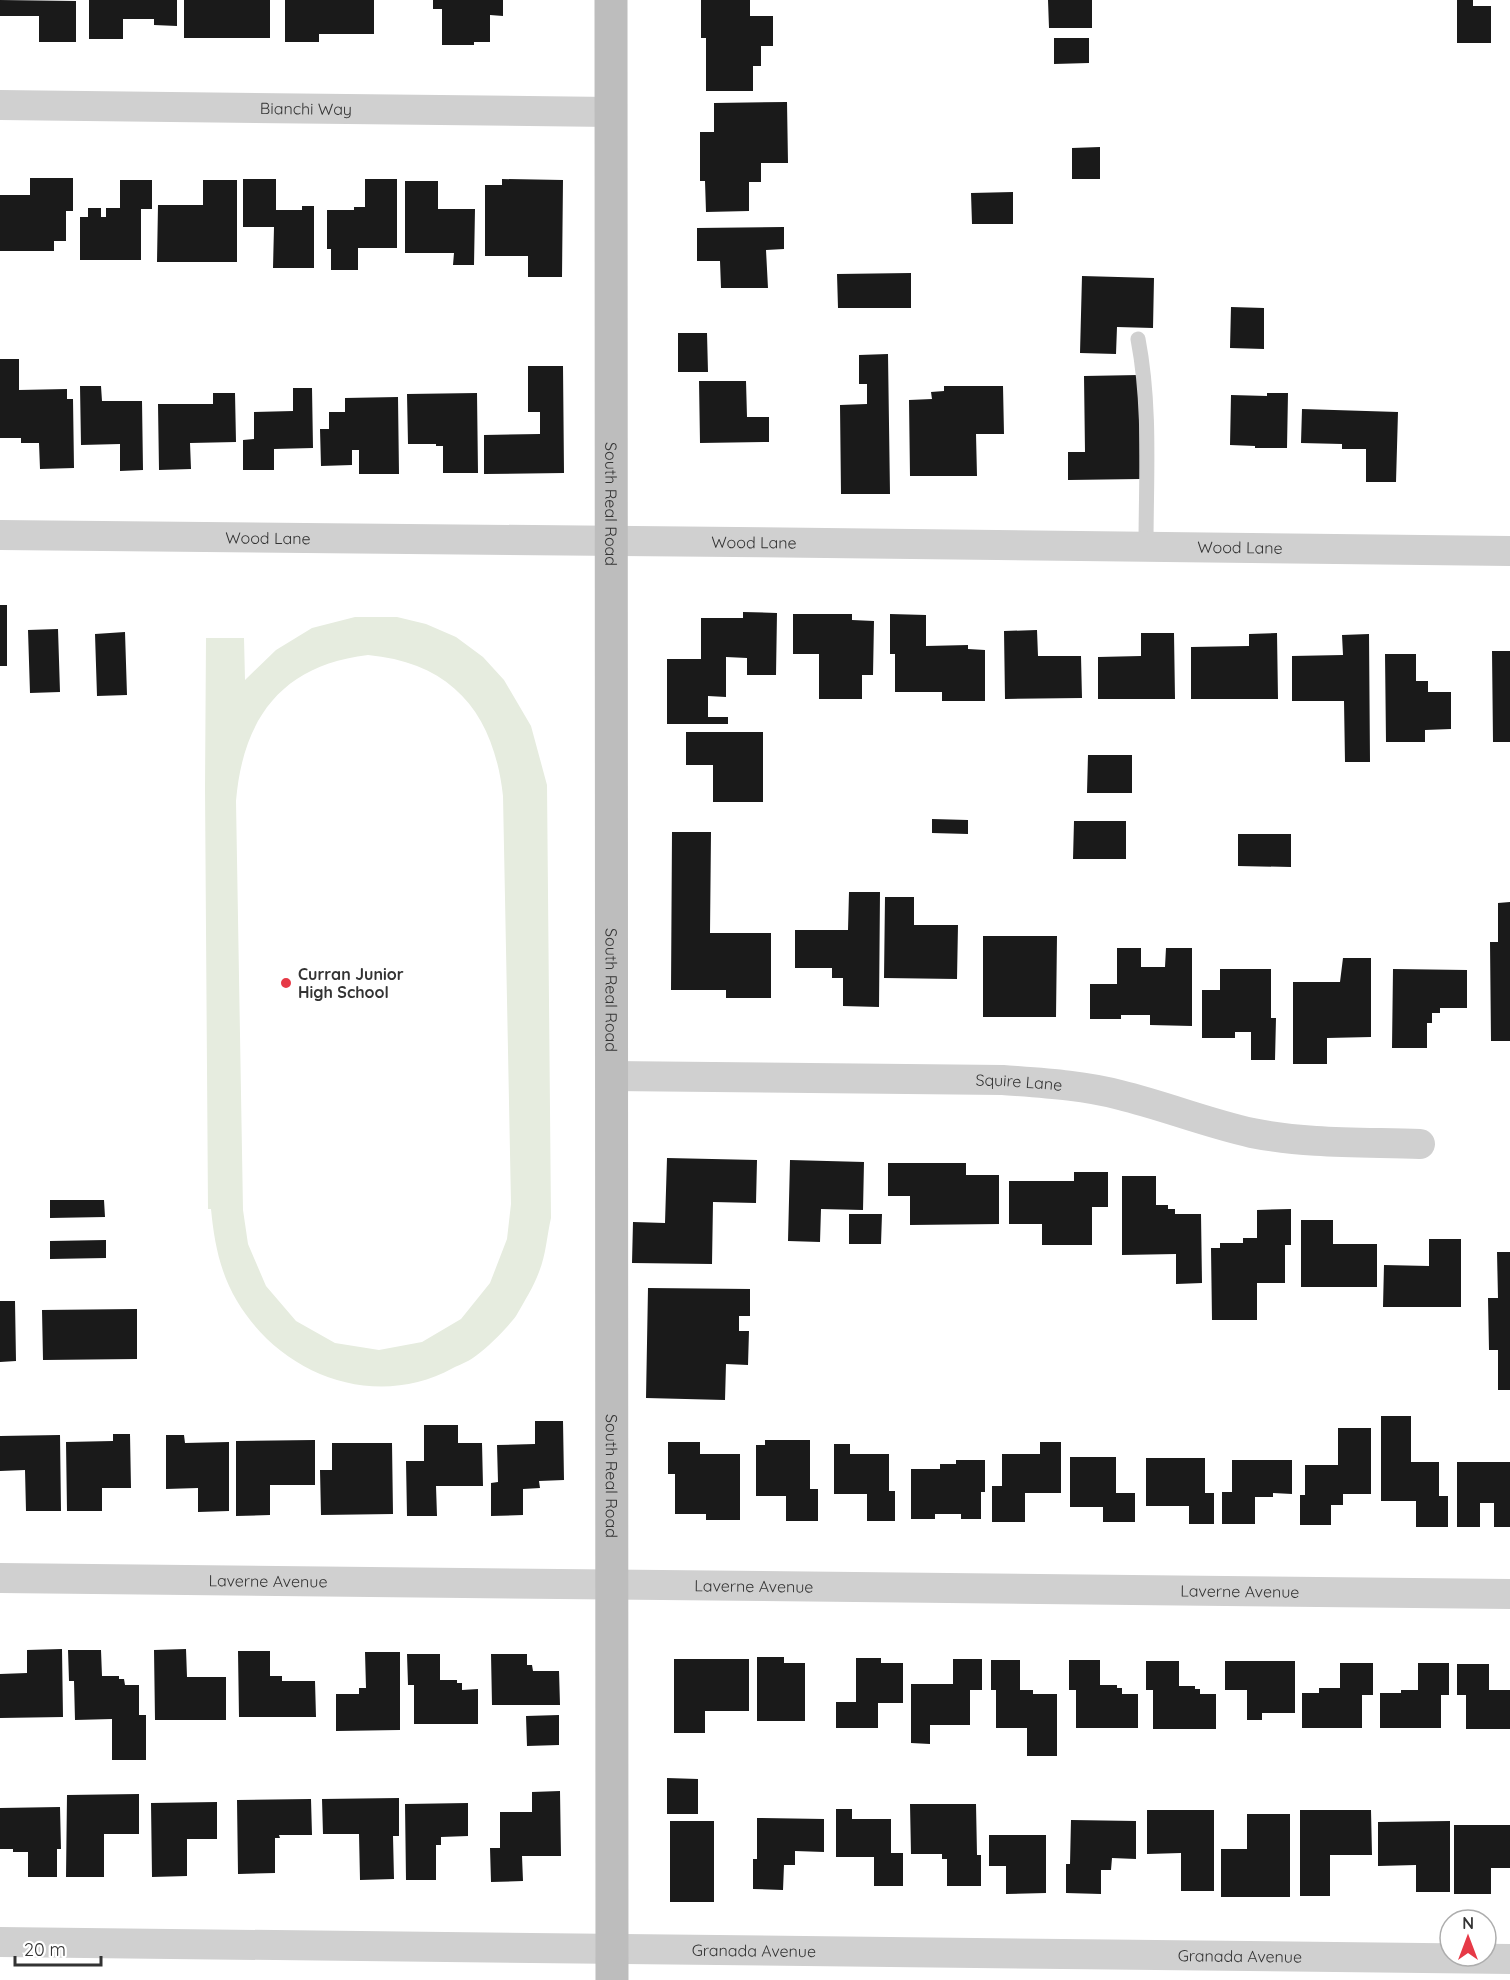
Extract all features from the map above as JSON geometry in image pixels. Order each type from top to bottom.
[{"type":"street","name":"South Real Road","points":[[610,0],[612,1964]]},
{"type":"street","name":"Bianchi Way","points":[[0,105],[611,112]]},
{"type":"street","name":"Wood Lane","points":[[0,535],[1510,551]]},
{"type":"street","name":"Squire Lane","points":[[611,1076],[1003,1080],[1057,1083],[1120,1095],[1200,1120],[1254,1133],[1307,1141],[1420,1144]]},
{"type":"street","name":"Laverne Avenue","points":[[0,1578],[1510,1594]]},
{"type":"street","name":"Granada Avenue","points":[[0,1942],[612,1964],[1510,1959]]},
{"type":"lane","points":[[1138,339],[1147,405],[1146,546]]},
{"type":"shaded area","points":[[355,617],[397,617],[426,624],[456,637],[483,657],[504,680],[531,726],[547,785],[551,1218],[543,1259],[534,1283],[516,1316],[482,1351],[465,1362],[423,1381],[393,1386],[362,1385],[332,1378],[304,1366],[278,1349],[256,1327],[231,1290],[219,1256],[211,1209],[208,1209],[206,638],[244,638],[245,680],[276,650],[312,628]],"holes":[[[368,655],[398,660],[424,669],[446,682],[464,698],[479,717],[490,740],[498,767],[503,796],[511,1204],[507,1239],[490,1283],[461,1319],[422,1342],[379,1350],[335,1343],[296,1321],[266,1286],[248,1244],[243,1210],[236,801],[240,771],[247,745],[258,721],[272,701],[290,684],[312,670],[338,661]]]},
{"type":"building","points":[[0,0],[76,1],[76,42],[39,42],[39,16],[0,16]]},
{"type":"building","points":[[89,0],[177,0],[177,26],[154,25],[154,19],[123,19],[123,39],[89,39]]},
{"type":"building","points":[[184,0],[270,0],[270,38],[184,38]]},
{"type":"building","points":[[285,0],[374,0],[374,34],[319,34],[319,42],[285,42]]},
{"type":"building","points":[[433,0],[503,0],[503,16],[490,15],[490,42],[474,42],[474,45],[442,45],[442,9],[433,9]]},
{"type":"building","points":[[701,0],[750,0],[750,16],[773,16],[773,46],[761,46],[761,66],[753,66],[753,91],[706,91],[706,38],[701,38]]},
{"type":"building","points":[[1048,0],[1092,0],[1092,28],[1049,28]]},
{"type":"building","points":[[1457,0],[1473,0],[1473,6],[1491,6],[1491,43],[1457,43]]},
{"type":"building","points":[[1054,38],[1089,38],[1089,63],[1054,64]]},
{"type":"building","points":[[787,102],[788,163],[761,163],[761,182],[749,182],[749,211],[706,212],[705,181],[700,181],[700,132],[714,132],[714,103]]},
{"type":"building","points":[[1100,147],[1100,179],[1072,179],[1072,148]]},
{"type":"building","points":[[30,178],[73,178],[73,211],[66,211],[66,241],[54,241],[54,251],[0,251],[0,195],[30,195]]},
{"type":"building","points":[[243,179],[276,179],[276,210],[302,210],[302,206],[314,206],[314,268],[273,268],[274,227],[243,227]]},
{"type":"building","points":[[365,179],[397,179],[397,248],[358,248],[358,270],[331,270],[331,249],[327,249],[327,210],[354,210],[354,207],[365,207]]},
{"type":"building","points":[[502,179],[563,180],[562,277],[528,277],[528,256],[485,256],[485,185],[502,185]]},
{"type":"building","points":[[120,180],[152,180],[152,209],[141,209],[141,260],[80,260],[80,217],[88,217],[88,208],[101,208],[101,217],[106,217],[106,208],[120,208]]},
{"type":"building","points":[[203,180],[237,180],[237,262],[157,262],[158,205],[203,205]]},
{"type":"building","points":[[405,181],[438,181],[438,209],[475,209],[474,265],[453,265],[454,253],[405,253]]},
{"type":"building","points":[[1013,192],[1013,224],[972,224],[971,193]]},
{"type":"building","points":[[784,227],[784,249],[766,250],[768,288],[721,288],[720,261],[697,261],[697,228]]},
{"type":"building","points":[[911,273],[911,308],[838,308],[837,274]]},
{"type":"building","points":[[1082,276],[1154,278],[1153,328],[1117,327],[1116,354],[1080,353]]},
{"type":"building","points":[[1231,307],[1264,308],[1264,349],[1230,348]]},
{"type":"building","points":[[678,333],[707,333],[708,372],[678,372]]},
{"type":"building","points":[[888,354],[890,494],[841,494],[840,405],[867,404],[867,384],[859,384],[859,355]]},
{"type":"building","points":[[0,359],[19,359],[19,390],[67,389],[67,399],[73,399],[74,468],[40,469],[39,443],[21,443],[21,438],[0,438]]},
{"type":"building","points":[[528,366],[563,366],[564,473],[484,474],[484,435],[540,434],[540,412],[528,412]]},
{"type":"building","points":[[1139,375],[1140,479],[1068,480],[1068,452],[1085,452],[1084,376]]},
{"type":"building","points":[[699,381],[746,381],[747,417],[769,417],[769,442],[700,443]]},
{"type":"building","points":[[80,386],[101,386],[102,401],[142,401],[143,470],[120,471],[120,444],[81,445]]},
{"type":"building","points":[[944,386],[1003,386],[1004,434],[976,434],[977,476],[910,476],[909,400],[932,399],[931,392],[944,391]]},
{"type":"building","points":[[293,388],[312,388],[313,448],[274,449],[274,470],[243,470],[243,440],[254,439],[254,412],[293,411]]},
{"type":"building","points":[[213,393],[235,393],[236,442],[190,443],[191,469],[159,470],[158,404],[213,404]]},
{"type":"building","points":[[477,393],[478,473],[443,473],[443,446],[408,444],[407,394]]},
{"type":"building","points":[[1267,393],[1288,393],[1287,448],[1230,445],[1231,395],[1267,396]]},
{"type":"building","points":[[398,397],[399,474],[359,474],[359,450],[352,450],[352,465],[321,466],[320,429],[329,429],[329,412],[345,412],[345,398]]},
{"type":"building","points":[[1302,409],[1398,412],[1396,482],[1366,482],[1366,449],[1342,449],[1342,444],[1301,443]]},
{"type":"building","points":[[0,605],[7,605],[7,666],[0,666]]},
{"type":"building","points":[[743,612],[777,613],[776,675],[747,675],[747,658],[726,657],[726,697],[708,696],[708,717],[728,717],[728,724],[667,724],[667,659],[701,659],[701,618],[743,618]]},
{"type":"building","points":[[793,614],[852,614],[852,620],[874,621],[873,675],[862,675],[862,699],[819,699],[819,654],[793,654]]},
{"type":"building","points":[[890,614],[926,615],[926,646],[968,645],[968,649],[985,650],[985,701],[942,701],[942,692],[895,692],[895,654],[890,654]]},
{"type":"building","points":[[58,629],[60,692],[30,693],[28,630]]},
{"type":"building","points":[[1037,630],[1038,656],[1081,656],[1082,698],[1005,699],[1004,631]]},
{"type":"building","points":[[125,632],[127,695],[97,696],[95,634]]},
{"type":"building","points":[[1141,633],[1174,633],[1175,699],[1098,699],[1098,657],[1141,656]]},
{"type":"building","points":[[1277,633],[1278,699],[1191,699],[1191,647],[1249,646],[1249,634]]},
{"type":"building","points":[[1369,634],[1370,762],[1345,762],[1344,701],[1292,701],[1292,656],[1343,655],[1342,635]]},
{"type":"building","points":[[1492,651],[1510,651],[1510,742],[1493,742]]},
{"type":"building","points":[[1385,654],[1416,654],[1416,681],[1428,681],[1428,692],[1451,692],[1451,729],[1425,730],[1425,742],[1386,742]]},
{"type":"building","points":[[686,732],[763,732],[763,802],[713,802],[713,765],[686,765]]},
{"type":"building","points":[[1088,755],[1132,755],[1132,793],[1087,793]]},
{"type":"building","points":[[932,819],[968,820],[968,834],[932,833]]},
{"type":"building","points":[[1074,821],[1126,821],[1126,859],[1073,859]]},
{"type":"building","points":[[672,832],[711,832],[710,933],[771,933],[771,998],[726,998],[726,990],[671,990]]},
{"type":"building","points":[[1238,834],[1291,834],[1291,867],[1238,866]]},
{"type":"building","points":[[849,892],[880,892],[879,1007],[843,1006],[843,978],[832,978],[832,968],[795,968],[795,930],[848,930]]},
{"type":"building","points":[[885,897],[914,897],[914,925],[958,925],[957,979],[884,978]]},
{"type":"building","points":[[1510,902],[1510,1041],[1491,1041],[1490,942],[1498,942],[1498,903]]},
{"type":"building","points":[[983,936],[1057,936],[1056,1017],[983,1017]]},
{"type":"building","points":[[1117,948],[1141,948],[1141,967],[1165,967],[1166,948],[1192,948],[1192,1026],[1150,1025],[1150,1015],[1121,1015],[1121,1019],[1090,1019],[1090,984],[1117,984]]},
{"type":"building","points":[[1343,958],[1371,958],[1371,1037],[1327,1038],[1327,1064],[1293,1064],[1293,982],[1340,982]]},
{"type":"building","points":[[1220,969],[1271,969],[1271,1018],[1276,1018],[1275,1060],[1251,1060],[1251,1032],[1235,1032],[1235,1038],[1202,1038],[1202,990],[1220,990]]},
{"type":"building","points":[[1393,969],[1467,970],[1467,1008],[1440,1008],[1440,1013],[1432,1013],[1432,1023],[1427,1023],[1427,1048],[1392,1048]]},
{"type":"building","points":[[667,1158],[757,1160],[756,1203],[713,1202],[712,1264],[632,1263],[633,1222],[665,1223]]},
{"type":"building","points":[[790,1160],[864,1162],[863,1210],[821,1209],[820,1242],[788,1241]]},
{"type":"building","points":[[888,1163],[966,1163],[966,1175],[999,1175],[999,1224],[910,1225],[910,1196],[888,1196]]},
{"type":"building","points":[[1074,1172],[1108,1172],[1108,1207],[1092,1207],[1092,1245],[1042,1245],[1042,1224],[1009,1224],[1009,1181],[1074,1181]]},
{"type":"building","points":[[1122,1176],[1156,1176],[1156,1205],[1168,1205],[1168,1209],[1175,1209],[1175,1214],[1201,1214],[1202,1283],[1176,1284],[1176,1254],[1122,1255]]},
{"type":"building","points":[[50,1200],[104,1200],[105,1217],[50,1218]]},
{"type":"building","points":[[1291,1209],[1291,1245],[1285,1245],[1285,1283],[1257,1283],[1257,1320],[1212,1320],[1211,1248],[1220,1248],[1220,1243],[1243,1243],[1243,1238],[1257,1238],[1257,1210]]},
{"type":"building","points":[[849,1214],[882,1214],[881,1244],[849,1244]]},
{"type":"building","points":[[1301,1220],[1333,1220],[1333,1244],[1377,1244],[1377,1287],[1301,1287]]},
{"type":"building","points":[[1429,1239],[1461,1239],[1461,1307],[1383,1307],[1384,1265],[1429,1266]]},
{"type":"building","points":[[106,1240],[106,1258],[50,1259],[50,1241]]},
{"type":"building","points":[[1497,1252],[1510,1252],[1510,1390],[1498,1390],[1498,1350],[1489,1350],[1488,1298],[1498,1298]]},
{"type":"building","points":[[648,1288],[750,1289],[750,1316],[739,1316],[739,1331],[749,1331],[748,1365],[726,1364],[725,1400],[646,1398]]},
{"type":"building","points":[[0,1301],[15,1301],[16,1361],[0,1362]]},
{"type":"building","points":[[137,1309],[137,1359],[43,1360],[42,1310]]},
{"type":"building","points":[[1381,1416],[1411,1416],[1411,1462],[1439,1462],[1439,1496],[1448,1496],[1448,1527],[1416,1527],[1416,1501],[1381,1501]]},
{"type":"building","points":[[535,1421],[563,1421],[564,1480],[539,1481],[540,1488],[523,1489],[523,1515],[491,1516],[491,1483],[498,1482],[497,1445],[535,1444]]},
{"type":"building","points":[[424,1425],[458,1425],[458,1443],[482,1443],[483,1486],[436,1486],[437,1516],[407,1516],[406,1461],[424,1461]]},
{"type":"building","points":[[1338,1428],[1371,1428],[1371,1494],[1343,1494],[1343,1505],[1331,1505],[1331,1525],[1300,1525],[1300,1495],[1305,1495],[1305,1465],[1338,1465]]},
{"type":"building","points":[[113,1434],[130,1434],[131,1488],[102,1488],[102,1511],[67,1511],[66,1442],[113,1441]]},
{"type":"building","points":[[60,1435],[61,1511],[26,1511],[25,1470],[0,1471],[0,1436]]},
{"type":"building","points":[[166,1435],[184,1435],[185,1443],[229,1442],[229,1511],[198,1512],[198,1488],[166,1489]]},
{"type":"building","points":[[315,1440],[315,1485],[270,1485],[270,1515],[236,1516],[236,1441]]},
{"type":"building","points":[[765,1440],[810,1440],[810,1489],[818,1489],[818,1521],[786,1521],[786,1496],[756,1496],[756,1445],[765,1445]]},
{"type":"building","points":[[668,1442],[700,1442],[700,1454],[740,1454],[740,1520],[706,1520],[706,1514],[675,1514],[675,1474],[668,1474]]},
{"type":"building","points":[[1040,1442],[1061,1442],[1061,1493],[1025,1493],[1025,1522],[992,1522],[992,1486],[1002,1486],[1002,1454],[1040,1454]]},
{"type":"building","points":[[332,1443],[392,1443],[393,1514],[321,1515],[320,1470],[332,1470]]},
{"type":"building","points":[[834,1444],[850,1444],[850,1454],[889,1454],[889,1491],[895,1491],[895,1521],[867,1521],[867,1494],[834,1494]]},
{"type":"building","points":[[1070,1457],[1116,1457],[1116,1493],[1135,1493],[1135,1522],[1103,1522],[1103,1507],[1070,1507]]},
{"type":"building","points":[[1146,1458],[1205,1458],[1205,1493],[1214,1493],[1214,1524],[1189,1524],[1189,1506],[1146,1506]]},
{"type":"building","points":[[956,1460],[985,1460],[985,1492],[981,1492],[981,1519],[961,1519],[961,1514],[935,1514],[935,1519],[911,1519],[911,1469],[940,1469],[940,1464],[956,1464]]},
{"type":"building","points":[[1232,1460],[1292,1460],[1292,1494],[1273,1493],[1273,1497],[1255,1497],[1255,1524],[1222,1524],[1222,1492],[1232,1492]]},
{"type":"building","points":[[1457,1462],[1510,1462],[1510,1527],[1494,1527],[1494,1503],[1480,1503],[1480,1527],[1457,1527]]},
{"type":"building","points":[[62,1649],[63,1717],[0,1718],[0,1674],[27,1673],[27,1650]]},
{"type":"building","points":[[186,1649],[187,1677],[226,1677],[226,1720],[155,1720],[154,1650]]},
{"type":"building","points":[[68,1650],[101,1650],[102,1676],[119,1676],[119,1679],[124,1679],[125,1685],[139,1685],[139,1715],[146,1715],[146,1760],[112,1760],[112,1719],[75,1720],[74,1681],[69,1681]]},
{"type":"building","points":[[238,1651],[270,1651],[270,1676],[282,1676],[282,1681],[315,1681],[316,1717],[239,1717]]},
{"type":"building","points":[[365,1652],[400,1652],[400,1730],[336,1731],[336,1694],[359,1694],[359,1688],[366,1688]]},
{"type":"building","points":[[407,1654],[440,1654],[440,1680],[457,1680],[457,1683],[462,1683],[462,1690],[478,1689],[478,1724],[414,1724],[414,1685],[408,1685]]},
{"type":"building","points":[[491,1654],[527,1654],[527,1665],[532,1665],[533,1671],[559,1671],[560,1705],[492,1705]]},
{"type":"building","points":[[757,1657],[784,1657],[784,1663],[805,1663],[805,1721],[757,1721]]},
{"type":"building","points":[[856,1658],[881,1658],[881,1663],[903,1663],[903,1703],[878,1703],[878,1728],[836,1728],[836,1702],[856,1702]]},
{"type":"building","points":[[674,1659],[749,1659],[749,1711],[705,1711],[705,1733],[674,1733]]},
{"type":"building","points":[[953,1659],[982,1659],[982,1690],[970,1690],[970,1725],[930,1725],[930,1744],[911,1743],[911,1684],[953,1684]]},
{"type":"building","points":[[991,1660],[1020,1660],[1020,1690],[1033,1690],[1033,1694],[1057,1694],[1057,1756],[1027,1756],[1027,1728],[996,1728],[996,1690],[991,1690]]},
{"type":"building","points":[[1069,1660],[1100,1660],[1100,1685],[1117,1685],[1117,1688],[1122,1688],[1122,1694],[1138,1694],[1138,1728],[1076,1728],[1076,1690],[1069,1690]]},
{"type":"building","points":[[1146,1661],[1179,1661],[1179,1686],[1195,1686],[1195,1689],[1200,1689],[1200,1694],[1216,1694],[1216,1729],[1153,1729],[1153,1690],[1146,1690]]},
{"type":"building","points":[[1225,1661],[1295,1661],[1295,1713],[1262,1713],[1262,1720],[1247,1720],[1247,1690],[1225,1690]]},
{"type":"building","points":[[1340,1663],[1373,1663],[1373,1695],[1362,1695],[1362,1728],[1302,1728],[1302,1693],[1319,1693],[1319,1688],[1340,1688]]},
{"type":"building","points":[[1418,1663],[1449,1663],[1449,1695],[1441,1695],[1441,1728],[1380,1728],[1380,1693],[1418,1690]]},
{"type":"building","points":[[1457,1664],[1489,1664],[1489,1690],[1510,1690],[1510,1729],[1466,1729],[1466,1695],[1457,1695]]},
{"type":"building","points":[[559,1715],[559,1745],[527,1746],[526,1716]]},
{"type":"building","points":[[667,1778],[698,1779],[698,1814],[667,1814]]},
{"type":"building","points":[[560,1791],[561,1856],[522,1856],[523,1881],[491,1882],[490,1848],[500,1848],[500,1812],[532,1812],[532,1792]]},
{"type":"building","points":[[139,1794],[139,1834],[104,1834],[104,1877],[66,1877],[67,1795]]},
{"type":"building","points":[[399,1798],[399,1836],[393,1836],[394,1879],[360,1880],[359,1834],[323,1834],[322,1799]]},
{"type":"building","points":[[311,1799],[312,1835],[279,1835],[280,1838],[275,1838],[275,1873],[238,1874],[237,1800]]},
{"type":"building","points":[[217,1802],[217,1839],[187,1839],[187,1876],[152,1877],[151,1803]]},
{"type":"building","points":[[468,1803],[468,1836],[441,1837],[441,1845],[436,1845],[436,1880],[406,1880],[405,1804]]},
{"type":"building","points":[[910,1804],[976,1804],[977,1855],[981,1855],[981,1886],[947,1886],[947,1859],[942,1859],[942,1854],[911,1854]]},
{"type":"building","points":[[60,1807],[61,1849],[57,1849],[57,1877],[28,1877],[28,1852],[0,1849],[0,1808]]},
{"type":"building","points":[[836,1809],[852,1809],[852,1819],[891,1819],[891,1853],[903,1853],[903,1886],[874,1886],[874,1857],[836,1857]]},
{"type":"building","points":[[1147,1810],[1214,1810],[1214,1891],[1181,1891],[1181,1853],[1147,1854]]},
{"type":"building","points":[[1300,1810],[1371,1810],[1372,1855],[1330,1855],[1330,1896],[1300,1896]]},
{"type":"building","points":[[1247,1814],[1290,1814],[1290,1897],[1221,1897],[1221,1849],[1247,1849]]},
{"type":"building","points":[[757,1818],[824,1819],[824,1852],[795,1851],[795,1865],[784,1865],[783,1890],[753,1889],[753,1859],[757,1859]]},
{"type":"building","points":[[1071,1820],[1136,1821],[1136,1859],[1112,1858],[1111,1870],[1101,1870],[1101,1894],[1066,1893],[1066,1864],[1070,1864]]},
{"type":"building","points":[[670,1821],[714,1821],[714,1902],[670,1902]]},
{"type":"building","points":[[1450,1821],[1450,1892],[1416,1892],[1416,1865],[1378,1866],[1378,1822]]},
{"type":"building","points":[[1454,1825],[1510,1825],[1510,1868],[1491,1868],[1491,1894],[1454,1894]]},
{"type":"building","points":[[989,1835],[1046,1835],[1046,1893],[1006,1894],[1006,1866],[989,1866]]},
{"type":"place","name":"Curran Junior High School","points":[[286,983]]}]
